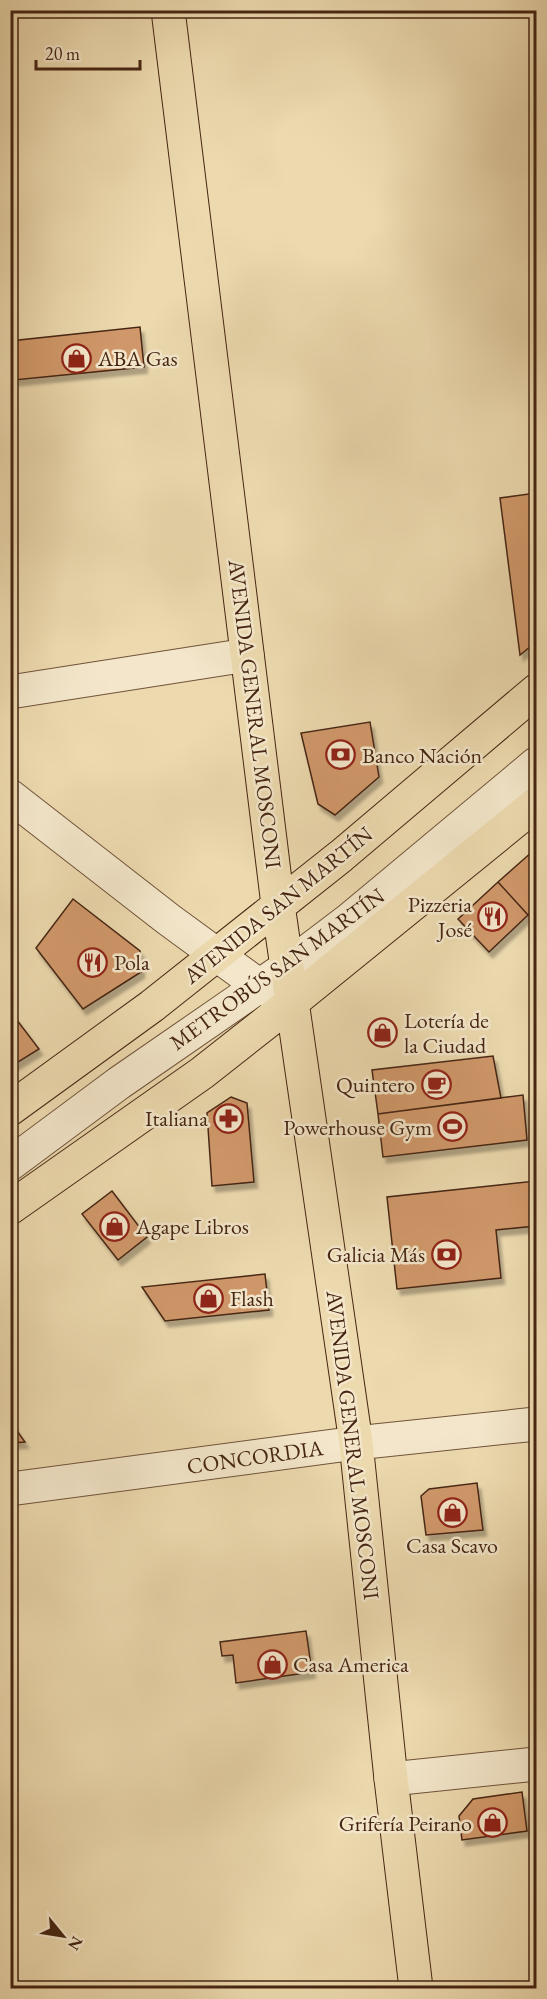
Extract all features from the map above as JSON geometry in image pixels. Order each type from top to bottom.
[{"type":"main road","name":"AVENIDA GENERAL MOSCONI","points":[[168,10],[278,904],[356,1443],[391,1779],[416,1989]]},
{"type":"main road","name":"AVENIDA SAN MARTÍN","points":[[10,1109],[152,1006],[239,971],[278,904],[341,856],[537,691]]},
{"type":"main road","points":[[10,1208],[191,1080],[291,1003],[537,804]]},
{"type":"street","points":[[10,692],[247,655]]},
{"type":"street","name":"METROBÚS SAN MARTÍN","points":[[285,955],[414,842],[537,742]]},
{"type":"street","name":"METROBÚS SAN MARTÍN","points":[[10,1137],[239,971],[285,955],[349,920],[537,764]]},
{"type":"street","points":[[10,796],[168,919],[239,971],[291,1003]]},
{"type":"street","name":"METROBÚS SAN MARTÍN","points":[[10,1164],[119,1083],[239,971]]},
{"type":"street","name":"CONCORDIA","points":[[10,1489],[356,1443],[537,1424]]},
{"type":"street","points":[[391,1779],[537,1764]]},
{"type":"building","name":"ABA Gas","points":[[140,327],[144,367],[14,380],[10,341]]},
{"type":"building","points":[[536,493],[536,642],[520,655],[500,498]]},
{"type":"building","name":"Banco Nación","points":[[370,722],[379,777],[335,815],[318,804],[301,733]]},
{"type":"building","points":[[533,851],[536,855],[536,907],[528,915],[498,882]]},
{"type":"building","name":"Pizzeria José","points":[[498,882],[528,915],[489,952],[458,919]]},
{"type":"building","name":"Pola","points":[[73,899],[140,951],[141,972],[83,1009],[36,948]]},
{"type":"building","points":[[10,1011],[39,1049],[10,1067]]},
{"type":"building","name":"Quintero","points":[[493,1056],[501,1098],[378,1114],[372,1070]]},
{"type":"building","name":"Powerhouse Gym","points":[[523,1095],[527,1140],[383,1157],[378,1114]]},
{"type":"building","points":[[231,1097],[247,1103],[254,1182],[212,1186],[207,1113]]},
{"type":"building","name":"Galicia Más","points":[[536,1181],[536,1226],[496,1230],[501,1278],[397,1289],[387,1197]]},
{"type":"building","name":"Agape Libros","points":[[112,1191],[147,1237],[118,1260],[82,1214]]},
{"type":"building","name":"Flash","points":[[265,1274],[269,1310],[165,1321],[142,1287]]},
{"type":"building","points":[[10,1421],[25,1442],[10,1443]]},
{"type":"building","name":"Casa Scavo","points":[[477,1483],[483,1530],[426,1535],[421,1496],[429,1489]]},
{"type":"building","name":"Casa America","points":[[306,1631],[312,1672],[236,1683],[233,1655],[222,1656],[220,1642]]},
{"type":"building","name":"Grifería Peirano","points":[[522,1792],[527,1831],[462,1840],[459,1816],[473,1799]]},
{"type":"place","name":"ABA Gas","points":[[77,358]]},
{"type":"place","name":"Banco Nación","points":[[341,755]]},
{"type":"place","name":"Pizzeria José","points":[[493,917]]},
{"type":"place","name":"Pola","points":[[93,962]]},
{"type":"place","name":"Lotería de la Ciudad","points":[[383,1033]]},
{"type":"place","name":"Quintero","points":[[436,1084]]},
{"type":"place","name":"Italiana","points":[[229,1118]]},
{"type":"place","name":"Powerhouse Gym","points":[[453,1127]]},
{"type":"place","name":"Agape Libros","points":[[115,1226]]},
{"type":"place","name":"Galicia Más","points":[[446,1254]]},
{"type":"place","name":"Flash","points":[[209,1298]]},
{"type":"place","name":"Casa Scavo","points":[[452,1513]]},
{"type":"place","name":"Casa America","points":[[272,1664]]},
{"type":"place","name":"Grifería Peirano","points":[[493,1823]]}]
